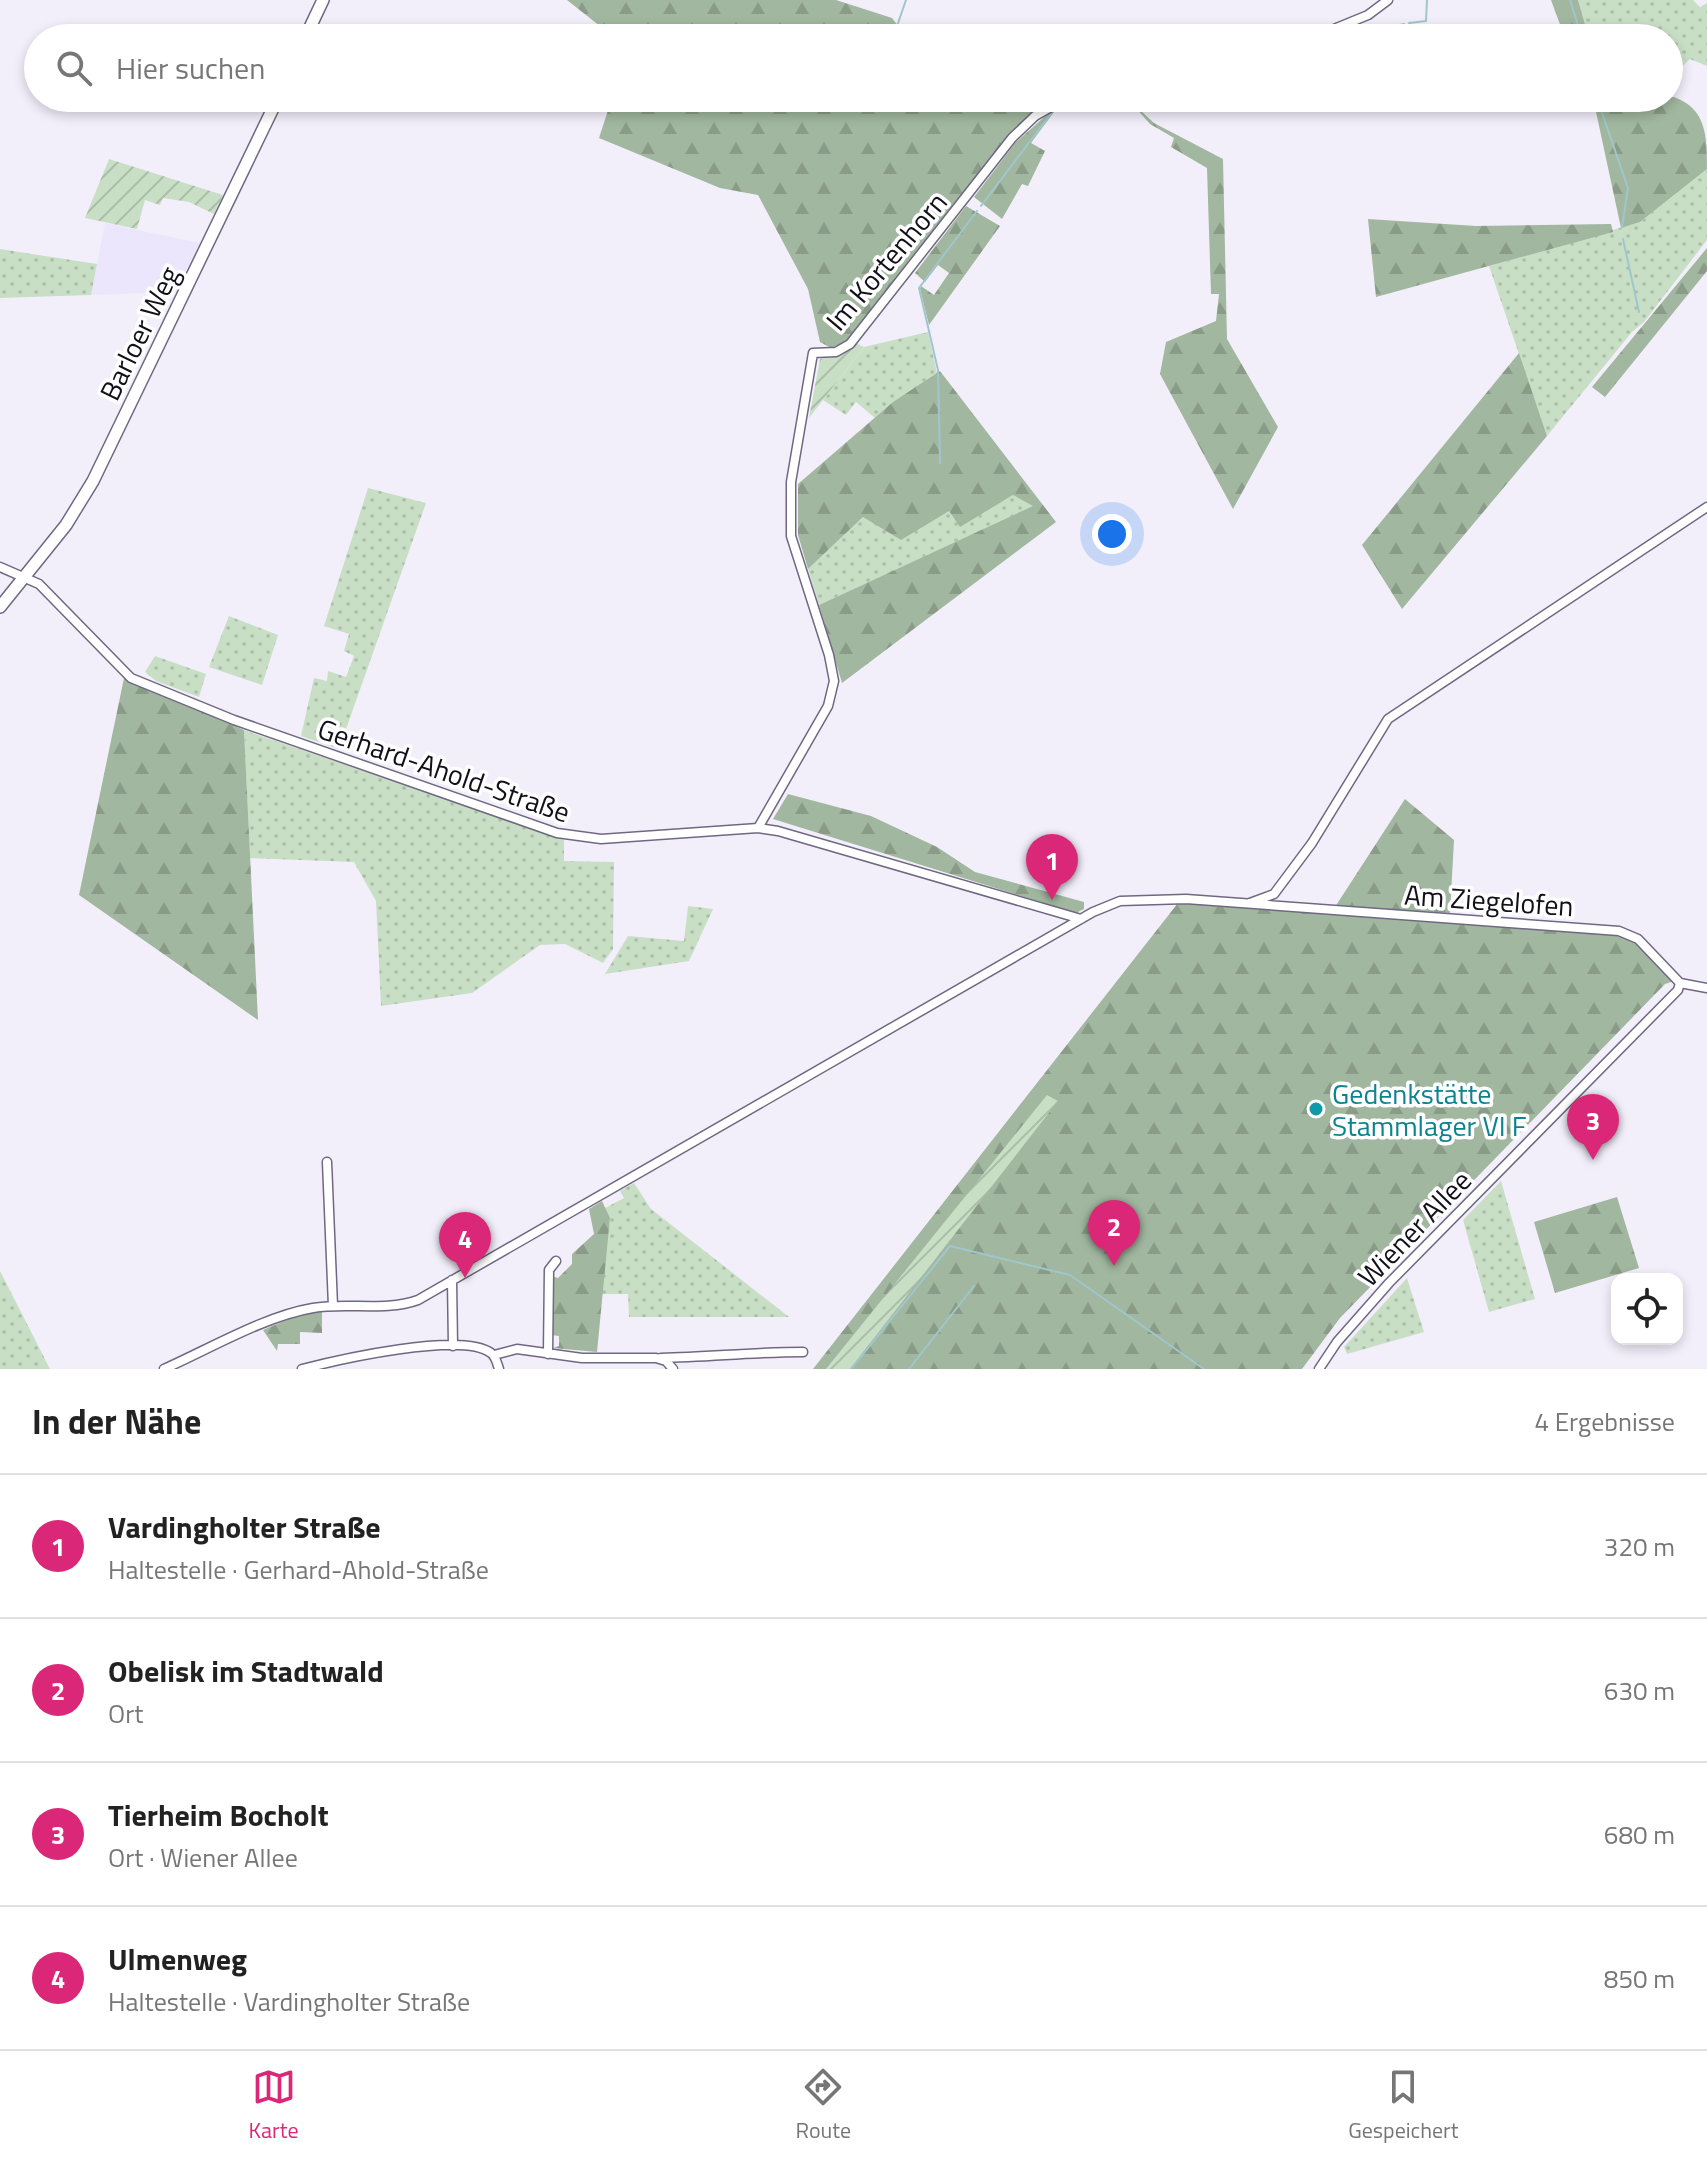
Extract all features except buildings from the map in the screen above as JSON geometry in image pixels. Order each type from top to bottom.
[{"type":"street","points":[[312,24],[323,0]]},
{"type":"street","points":[[1346,24],[1368,15],[1388,0]]},
{"type":"street","name":"Barloer Weg","points":[[0,607],[26,578],[93,481],[271,112]]},
{"type":"street","name":"Im Kortenhorn","points":[[758,828],[828,706],[834,681],[829,655],[791,536],[791,482],[813,353],[836,352],[850,344],[1012,138],[1042,112]]},
{"type":"street","points":[[1276,907],[1272,901],[1274,894],[1312,843],[1388,719],[1707,507]]},
{"type":"street","points":[[0,567],[26,578]]},
{"type":"street","name":"Gerhard-Ahold-Straße","points":[[26,578],[39,584],[131,678],[234,720],[576,838],[758,828],[1050,907],[1081,919]]},
{"type":"street","points":[[1245,905],[1274,894]]},
{"type":"street","name":"Am Ziegelofen","points":[[164,1369],[299,1311],[333,1306],[406,1304],[1113,903],[1150,898],[1619,931],[1638,939],[1680,983]]},
{"type":"street","points":[[1680,983],[1707,988]]},
{"type":"street","name":"Wiener Allee","points":[[1319,1369],[1337,1342],[1389,1283],[1678,990],[1680,983]]},
{"type":"street","points":[[327,1162],[333,1306]]},
{"type":"street","points":[[548,1354],[549,1270],[556,1261]]},
{"type":"street","points":[[452,1280],[453,1346]]},
{"type":"street","points":[[302,1369],[370,1353],[453,1346],[477,1348],[494,1355],[517,1349],[548,1354],[656,1358],[803,1352]]},
{"type":"street","points":[[494,1355],[499,1369]]},
{"type":"street","points":[[656,1358],[666,1361],[673,1369]]},
{"type":"shaded area","points":[[105,223],[200,243],[176,292],[91,295]]},
{"type":"green space","points":[[567,0],[836,0],[892,18],[897,24],[597,24]]},
{"type":"green space","points":[[1551,0],[1578,0],[1585,24],[1560,24]]},
{"type":"green space","points":[[1578,0],[1693,0],[1700,7],[1707,3],[1707,66],[1690,59],[1683,66],[1683,24],[1585,24]]},
{"type":"green space","points":[[1685,102],[1703,126],[1707,169],[1640,222],[1621,228],[1596,112],[1683,112]]},
{"type":"green space","points":[[607,112],[1035,112],[1009,136],[899,279],[845,342],[831,348],[820,342],[808,289],[758,195],[720,188],[599,138]]},
{"type":"green space","points":[[1050,112],[1054,112],[1031,143],[1045,151],[1028,186],[1022,184],[1002,219],[974,197],[1016,142]]},
{"type":"green space","points":[[1139,112],[1154,123],[1223,159],[1227,339],[1278,427],[1233,509],[1160,374],[1166,342],[1216,321],[1219,294],[1211,294],[1207,168],[1171,147],[1174,138],[1150,124]]},
{"type":"green space","points":[[109,159],[223,195],[214,214],[189,202],[163,198],[160,205],[145,200],[137,229],[85,218]]},
{"type":"green space","points":[[1707,169],[1707,240],[1644,322],[1632,332],[1547,436],[1489,266],[1640,222]]},
{"type":"green space","points":[[966,206],[1000,226],[929,325],[921,286],[934,295],[949,273],[938,265],[925,282],[915,273]]},
{"type":"green space","points":[[1368,219],[1476,226],[1611,224],[1613,232],[1376,297]]},
{"type":"green space","points":[[1707,248],[1707,271],[1605,397],[1592,387]]},
{"type":"green space","points":[[0,249],[97,264],[91,295],[0,298]]},
{"type":"green space","points":[[928,332],[937,373],[875,418],[856,402],[846,415],[823,400],[864,347]]},
{"type":"green space","points":[[856,343],[864,347],[809,418],[820,359],[843,354]]},
{"type":"green space","points":[[1519,353],[1547,436],[1402,609],[1362,545]]},
{"type":"green space","points":[[940,371],[1056,522],[842,683],[819,605],[1033,506],[1013,495],[960,527],[949,511],[901,540],[863,517],[808,569],[798,535],[798,484],[893,402]]},
{"type":"green space","points":[[368,488],[426,503],[339,749],[301,736],[314,678],[327,681],[328,671],[346,677],[354,656],[344,651],[349,634],[324,626]]},
{"type":"green space","points":[[1013,495],[1034,506],[819,605],[808,569],[863,517],[949,511],[960,526]]},
{"type":"green space","points":[[229,616],[278,635],[262,685],[209,667]]},
{"type":"green space","points":[[155,656],[206,674],[199,697],[156,681],[145,672]]},
{"type":"green space","points":[[124,678],[244,730],[258,1020],[79,895]]},
{"type":"green space","points":[[244,730],[564,840],[564,861],[614,862],[613,949],[603,963],[565,944],[540,945],[472,993],[381,1006],[376,901],[354,862],[250,858]]},
{"type":"green space","points":[[788,794],[871,816],[937,847],[975,872],[1084,902],[1084,909],[1076,913],[773,819]]},
{"type":"green space","points":[[1405,799],[1454,840],[1450,913],[1335,907]]},
{"type":"green space","points":[[1178,903],[1624,935],[1633,940],[1674,981],[1665,984],[1340,1318],[1302,1369],[813,1369]]},
{"type":"green space","points":[[688,906],[713,909],[689,961],[605,974],[628,936],[684,941]]},
{"type":"green space","points":[[1047,1095],[1058,1101],[850,1369],[826,1369]]},
{"type":"green space","points":[[1501,1181],[1535,1299],[1489,1312],[1463,1220]]},
{"type":"green space","points":[[634,1183],[651,1209],[789,1317],[629,1317],[628,1294],[601,1294],[610,1219],[605,1208],[624,1198],[620,1191]]},
{"type":"green space","points":[[1617,1197],[1639,1268],[1611,1273],[1611,1276],[1555,1293],[1534,1222]]},
{"type":"green space","points":[[602,1201],[610,1218],[597,1352],[553,1348],[559,1346],[559,1336],[551,1335],[551,1276],[558,1278],[572,1264],[572,1254],[594,1234],[589,1209]]},
{"type":"green space","points":[[0,1271],[50,1369],[0,1369]]},
{"type":"green space","points":[[1407,1278],[1424,1332],[1347,1354],[1344,1347]]},
{"type":"green space","points":[[322,1311],[322,1333],[300,1332],[300,1344],[278,1344],[277,1351],[263,1330],[300,1314]]},
{"type":"waterway","points":[[898,24],[906,0]]},
{"type":"waterway","points":[[1409,23],[1426,21],[1427,0]]},
{"type":"waterway","points":[[1570,0],[1578,24]]},
{"type":"waterway","points":[[981,206],[1052,112]]},
{"type":"waterway","points":[[1602,112],[1628,188],[1622,227]]},
{"type":"waterway","points":[[940,463],[938,370],[919,288],[977,211]]},
{"type":"waterway","points":[[1623,239],[1639,312]]},
{"type":"waterway","points":[[851,1369],[950,1246],[1070,1275],[1204,1369]]},
{"type":"waterway","points":[[909,1369],[974,1286]]},
{"type":"place","name":"Vardingholter Straße","points":[[1052,900]]},
{"type":"place","name":"Gedenkstätte Stammlager VI F","points":[[1316,1109]]},
{"type":"place","name":"Tierheim Bocholt","points":[[1593,1160]]},
{"type":"place","name":"Obelisk im Stadtwald","points":[[1114,1266]]},
{"type":"place","name":"Ulmenweg","points":[[465,1278]]}]
